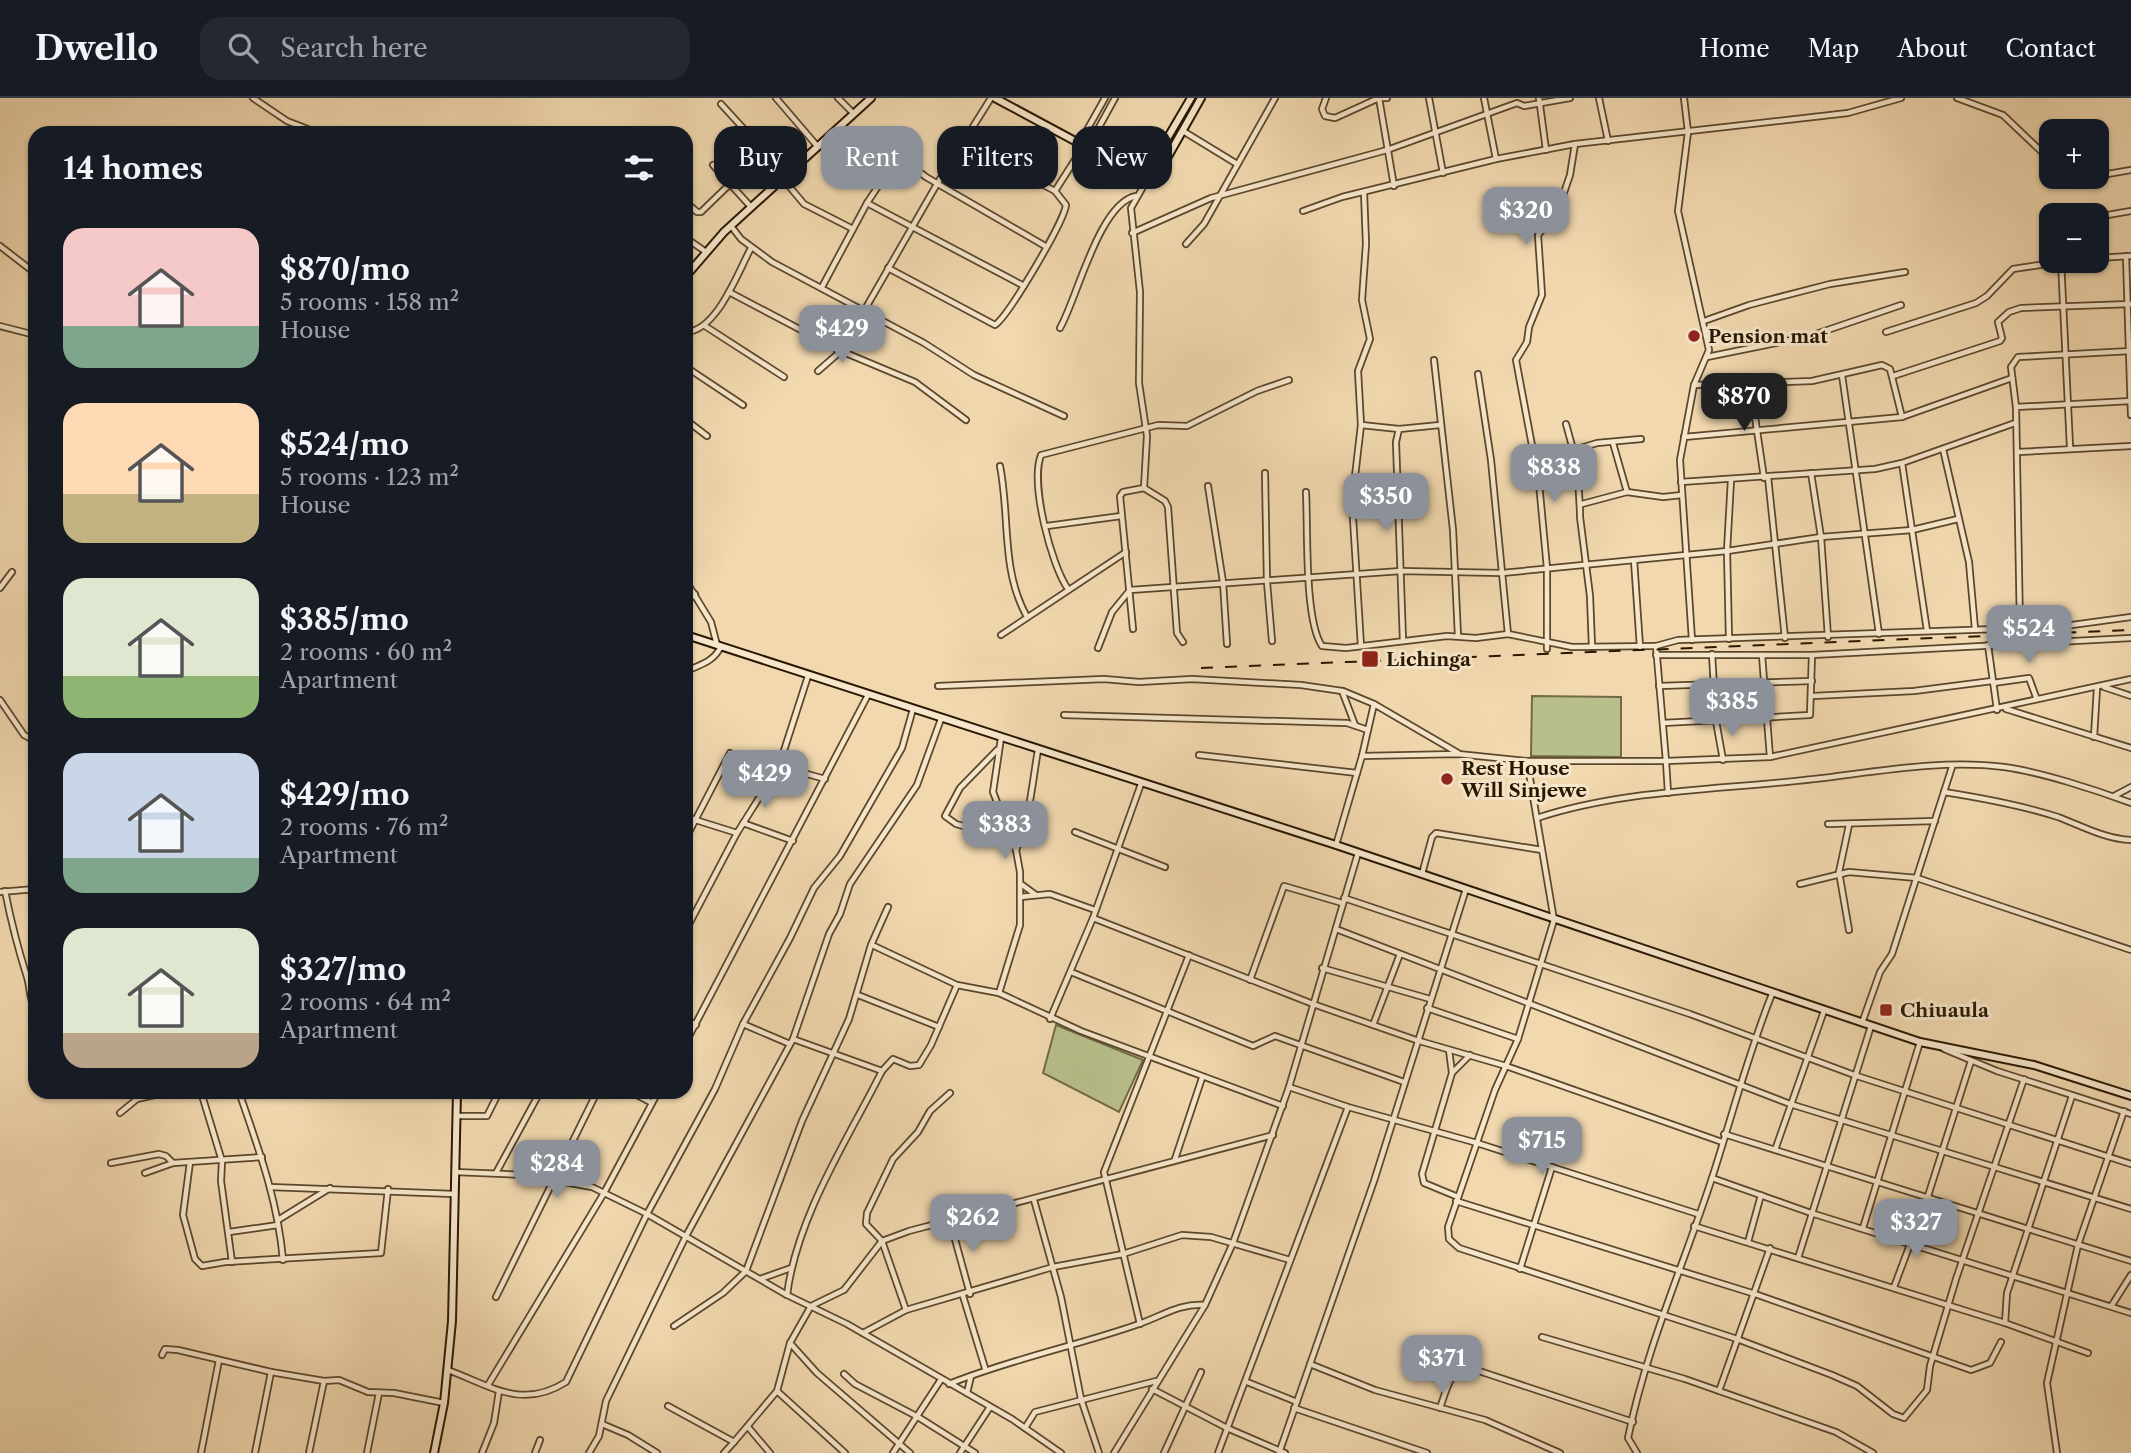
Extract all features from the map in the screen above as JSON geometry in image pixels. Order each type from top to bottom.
[{"type":"street","points":[[253,98],[287,121],[300,126]]},
{"type":"street","points":[[776,98],[818,147]]},
{"type":"street","points":[[838,98],[854,114]]},
{"type":"street","points":[[807,157],[871,98]]},
{"type":"street","points":[[974,126],[993,98],[1072,140]]},
{"type":"street","points":[[1089,126],[1105,98]]},
{"type":"street","points":[[1100,126],[1115,98]]},
{"type":"street","points":[[1172,130],[1191,98]]},
{"type":"street","points":[[1172,150],[1201,98]]},
{"type":"street","points":[[1186,244],[1204,224],[1275,98]]},
{"type":"street","points":[[1326,98],[1322,109],[1325,116],[1335,118],[1379,98],[1387,98]]},
{"type":"street","points":[[1379,98],[1394,186]]},
{"type":"street","points":[[1429,98],[1443,173]]},
{"type":"street","points":[[1484,98],[1496,159]]},
{"type":"street","points":[[1132,233],[1185,207],[1219,195],[1387,150],[1486,112],[1517,103],[1524,106],[1539,101],[1570,98]]},
{"type":"street","points":[[1600,98],[1608,141]]},
{"type":"street","points":[[1684,98],[1688,132],[1678,211],[1704,321],[1707,357],[1694,385],[1683,437],[1681,482],[1692,640]]},
{"type":"street","points":[[1303,211],[1364,192],[1496,159],[1575,144],[1849,113],[1901,98]]},
{"type":"street","points":[[1956,98],[2003,116],[2039,149]]},
{"type":"street","points":[[1539,101],[1546,150]]},
{"type":"street","points":[[721,104],[740,126]]},
{"type":"street","points":[[1183,131],[1237,163]]},
{"type":"street","points":[[1548,646],[1547,568],[1539,483],[1516,360],[1527,342],[1529,327],[1542,295],[1538,234],[1557,214],[1570,176],[1575,144]]},
{"type":"street","points":[[1055,191],[1072,164]]},
{"type":"street","points":[[2109,174],[2131,170]]},
{"type":"street","points":[[818,371],[841,351],[937,184],[923,174]]},
{"type":"street","points":[[693,208],[701,212],[725,189]]},
{"type":"street","points":[[735,189],[751,207]]},
{"type":"street","points":[[693,268],[731,226],[771,189]]},
{"type":"street","points":[[794,189],[807,205],[853,229]]},
{"type":"street","points":[[822,288],[876,189]]},
{"type":"street","points":[[946,189],[1045,246]]},
{"type":"street","points":[[888,268],[995,325],[1003,319],[1024,286],[1066,210],[1066,205],[1051,189]]},
{"type":"street","points":[[1141,189],[1131,208],[1140,292],[1139,383],[1146,430],[1143,488]]},
{"type":"street","points":[[1361,646],[1352,502],[1361,425],[1358,371],[1370,339],[1362,300],[1367,226],[1364,192]]},
{"type":"street","points":[[1060,328],[1083,270],[1105,228],[1121,204],[1136,196]]},
{"type":"street","points":[[867,203],[1024,286]]},
{"type":"street","points":[[2109,215],[2131,211]]},
{"type":"street","points":[[731,226],[751,248],[974,375],[1064,415]]},
{"type":"street","points":[[693,243],[706,252]]},
{"type":"street","points":[[0,246],[28,268]]},
{"type":"street","points":[[693,330],[705,326],[730,292],[751,248]]},
{"type":"street","points":[[2109,257],[2128,256],[2131,415]]},
{"type":"street","points":[[1886,332],[1976,303],[1987,296],[2013,269],[2039,265]]},
{"type":"street","points":[[1704,321],[1749,304],[1830,284],[1905,272]]},
{"type":"street","points":[[2062,273],[2070,447]]},
{"type":"street","points":[[730,292],[841,351],[915,382],[966,420]]},
{"type":"street","points":[[1893,376],[2000,341],[2002,338],[1998,322],[2008,312],[2033,306],[2129,304]]},
{"type":"street","points":[[1707,357],[1810,336],[1901,305]]},
{"type":"street","points":[[0,326],[28,333]]},
{"type":"street","points":[[705,326],[784,377]]},
{"type":"street","points":[[2020,628],[2018,452],[2011,367],[2018,357],[2129,351]]},
{"type":"street","points":[[1434,360],[1457,573],[1458,636]]},
{"type":"street","points":[[1694,385],[1812,381],[1882,365],[1888,367],[1893,376],[1902,417]]},
{"type":"street","points":[[693,372],[743,405]]},
{"type":"street","points":[[1478,374],[1487,422],[1508,634]]},
{"type":"street","points":[[1842,375],[1879,634]]},
{"type":"street","points":[[1683,437],[1850,424],[1902,417],[2012,379]]},
{"type":"street","points":[[1068,589],[1055,561],[1047,526],[1039,485],[1041,455],[1168,423],[1188,426],[1257,391],[1289,380]]},
{"type":"street","points":[[1750,383],[1766,478],[1785,638]]},
{"type":"street","points":[[2016,407],[2130,401]]},
{"type":"street","points":[[1681,482],[1855,471],[1902,463],[2015,423]]},
{"type":"street","points":[[1566,424],[1574,450],[1582,504],[1580,517],[1592,647]]},
{"type":"street","points":[[693,425],[707,436]]},
{"type":"street","points":[[1361,425],[1399,429],[1440,425]]},
{"type":"street","points":[[1399,429],[1396,442],[1403,641]]},
{"type":"street","points":[[1574,450],[1597,443],[1641,439]]},
{"type":"street","points":[[1613,443],[1627,492]]},
{"type":"street","points":[[2018,452],[2070,447],[2131,446]]},
{"type":"street","points":[[1943,449],[1969,562],[1975,629]]},
{"type":"street","points":[[1902,463],[1927,631]]},
{"type":"street","points":[[999,466],[1005,491],[1012,582],[1026,615]]},
{"type":"street","points":[[1265,473],[1267,582],[1272,641]]},
{"type":"street","points":[[1811,473],[1821,537],[1828,637]]},
{"type":"street","points":[[1729,639],[1727,551],[1731,480]]},
{"type":"street","points":[[1208,485],[1223,582],[1227,645]]},
{"type":"street","points":[[1133,629],[1121,493],[1143,488],[1165,501],[1168,508],[1177,633],[1183,642]]},
{"type":"street","points":[[1306,492],[1308,579],[1316,637],[1322,646],[1330,649],[1458,636],[1476,638],[1508,634],[1548,646],[1640,647],[1692,640],[2020,628],[2131,617]]},
{"type":"street","points":[[1582,504],[1627,492],[1663,497],[1682,495]]},
{"type":"street","points":[[1047,526],[1121,516]]},
{"type":"street","points":[[1097,648],[1112,612],[1130,590],[1401,571],[1502,573],[1586,566],[1685,553],[1727,551],[1821,537],[1912,530],[1958,519]]},
{"type":"street","points":[[1001,635],[1026,615],[1126,552]]},
{"type":"street","points":[[1634,560],[1640,647]]},
{"type":"street","points":[[0,588],[12,572]]},
{"type":"street","points":[[693,590],[711,622],[719,645],[718,653],[693,668]]},
{"type":"street","points":[[693,637],[1336,845],[1920,1042],[2034,1065],[2131,1096]]},
{"type":"street","points":[[1656,655],[1812,654],[2131,638]]},
{"type":"street","points":[[1988,645],[1997,710]]},
{"type":"street","points":[[1656,646],[1668,793]]},
{"type":"street","points":[[1712,654],[1712,684],[1723,760]]},
{"type":"street","points":[[1762,654],[1770,757]]},
{"type":"street","points":[[1663,723],[1766,720],[1811,715],[1812,654]]},
{"type":"street","points":[[693,917],[737,833],[779,766],[808,676]]},
{"type":"street","points":[[1813,696],[1914,691],[2029,678],[2036,697]]},
{"type":"street","points":[[938,686],[1091,679],[1139,682],[1192,679],[1301,685],[1342,691],[1374,704],[1458,754]]},
{"type":"street","points":[[1362,756],[1458,754],[1527,761],[1666,761],[1770,757],[2005,709],[2036,697],[2131,679]]},
{"type":"street","points":[[1659,686],[1812,681]]},
{"type":"street","points":[[2100,687],[2131,696]]},
{"type":"street","points":[[2094,737],[2100,687]]},
{"type":"street","points":[[1342,691],[1355,725]]},
{"type":"street","points":[[693,1030],[868,695]]},
{"type":"street","points":[[0,700],[28,737]]},
{"type":"street","points":[[1336,845],[1374,704]]},
{"type":"street","points":[[448,1370],[518,1397],[554,1390],[566,1382],[647,1214],[715,1089],[743,1024],[790,939],[814,888],[840,856],[902,748],[913,709]]},
{"type":"street","points":[[2005,709],[2131,748]]},
{"type":"street","points":[[1064,715],[1355,725],[1368,730]]},
{"type":"street","points":[[589,1453],[600,1436],[606,1401],[686,1236],[737,1138],[792,1042],[829,934],[840,914],[850,884],[916,785],[941,719]]},
{"type":"street","points":[[999,992],[1018,934],[1020,897],[1016,850],[996,805],[993,776],[1001,738]]},
{"type":"street","points":[[996,805],[974,829],[956,824],[945,816],[960,788],[998,750]]},
{"type":"street","points":[[1016,850],[1029,819],[1030,787],[1038,750]]},
{"type":"street","points":[[730,753],[694,820],[737,833]]},
{"type":"street","points":[[1199,755],[1325,767],[1357,773]]},
{"type":"street","points":[[1527,761],[1554,920],[1518,1039],[1477,1143],[1448,1227],[1449,1239],[1459,1248],[1737,1339],[1857,1386],[1902,1419],[1925,1395],[1933,1357],[1976,1215],[2024,1079]]},
{"type":"street","points":[[779,766],[825,779]]},
{"type":"street","points":[[1536,818],[1581,806],[1668,793],[1894,769],[1952,767],[2005,767],[2131,803]]},
{"type":"street","points":[[1863,1023],[1880,972],[1892,954],[1952,767]]},
{"type":"street","points":[[1050,1018],[1093,918],[1142,784]]},
{"type":"street","points":[[2113,797],[2131,787]]},
{"type":"street","points":[[1944,792],[2045,814],[2115,839],[2131,840]]},
{"type":"street","points":[[1828,824],[1935,821]]},
{"type":"street","points":[[743,823],[793,841]]},
{"type":"street","points":[[1849,825],[1839,873],[1849,930]]},
{"type":"street","points":[[1075,832],[1165,867]]},
{"type":"street","points":[[1422,874],[1432,837],[1436,833],[1542,850]]},
{"type":"street","points":[[1114,1453],[1205,1305],[1233,1243],[1283,1106],[1358,853]]},
{"type":"street","points":[[1800,884],[1839,873],[1917,878],[2131,950]]},
{"type":"street","points":[[1020,883],[1037,895]]},
{"type":"street","points":[[1250,980],[1284,886],[1343,900],[1541,964],[1857,1076],[2131,1164]]},
{"type":"street","points":[[28,889],[2,891],[28,980]]},
{"type":"street","points":[[1152,1389],[1227,1428],[1282,1452],[1394,1120],[1416,1040],[1466,889]]},
{"type":"street","points":[[1020,897],[1056,895],[1095,910]]},
{"type":"street","points":[[674,1326],[723,1293],[746,1271],[803,1121],[835,1053],[858,995],[872,945],[888,907]]},
{"type":"street","points":[[1093,918],[1313,1004],[1416,1040],[1506,1066],[1722,1142]]},
{"type":"street","points":[[1336,929],[1738,1086],[2131,1209]]},
{"type":"street","points":[[872,945],[957,985],[999,992],[1050,1018],[1147,1058],[1283,1106]]},
{"type":"street","points":[[1373,1025],[1400,954]]},
{"type":"street","points":[[1140,1324],[1105,1181],[1105,1164],[1188,955]]},
{"type":"street","points":[[1322,968],[1430,999]]},
{"type":"street","points":[[1071,972],[1253,1046],[1275,1036],[1404,1083]]},
{"type":"street","points":[[787,1295],[791,1268],[825,1182],[883,1072],[892,1059],[910,1066],[919,1065],[957,985]]},
{"type":"street","points":[[1637,1453],[1628,1438],[1663,1314],[1712,1178],[1738,1086],[1772,994]]},
{"type":"street","points":[[858,995],[939,1027]]},
{"type":"street","points":[[1427,1008],[1518,1039]]},
{"type":"street","points":[[1775,1150],[1824,1011]]},
{"type":"street","points":[[743,1024],[792,1042],[835,1053],[883,1072]]},
{"type":"street","points":[[1798,1258],[1871,1026]]},
{"type":"street","points":[[1863,1228],[1894,1135],[1920,1042]]},
{"type":"street","points":[[1940,1047],[2072,1096],[2131,1114]]},
{"type":"street","points":[[1449,1049],[1452,1073],[1422,1174],[1424,1182],[1457,1199],[1755,1294],[1976,1370],[1990,1363],[2001,1342]]},
{"type":"street","points":[[1452,1073],[1470,1055]]},
{"type":"street","points":[[1894,1287],[1943,1152],[1971,1060]]},
{"type":"street","points":[[1175,1159],[1202,1078]]},
{"type":"street","points":[[1289,1087],[1348,1108],[1477,1143],[1698,1214]]},
{"type":"street","points":[[906,1310],[882,1241],[866,1224],[872,1200],[902,1147],[918,1132],[930,1111],[950,1093]]},
{"type":"street","points":[[2006,1323],[2007,1293],[2072,1096]]},
{"type":"street","points":[[120,1113],[137,1099]]},
{"type":"street","points":[[203,1099],[222,1161],[221,1181],[232,1262]]},
{"type":"street","points":[[241,1099],[270,1187],[283,1260]]},
{"type":"street","points":[[434,1453],[448,1370],[454,1278],[457,1099]]},
{"type":"street","points":[[457,1116],[488,1116],[496,1099]]},
{"type":"street","points":[[496,1173],[536,1099]]},
{"type":"street","points":[[496,1297],[594,1099]]},
{"type":"street","points":[[644,1099],[652,1103]]},
{"type":"street","points":[[488,1385],[604,1193],[654,1099]]},
{"type":"street","points":[[1218,1453],[1348,1108]]},
{"type":"street","points":[[2057,1453],[2047,1383],[2055,1341],[2078,1245],[2124,1111]]},
{"type":"street","points":[[1724,1134],[2027,1231],[2131,1261]]},
{"type":"street","points":[[724,1453],[777,1391],[790,1343],[811,1306],[844,1290],[882,1241],[1105,1181],[1175,1159],[1273,1135]]},
{"type":"street","points":[[111,1163],[159,1154],[166,1156],[173,1163]]},
{"type":"street","points":[[145,1173],[173,1163],[262,1157]]},
{"type":"street","points":[[190,1162],[183,1214],[195,1259],[202,1266],[381,1253],[388,1189]]},
{"type":"street","points":[[1520,1269],[1552,1167]]},
{"type":"street","points":[[455,1172],[554,1179],[604,1193],[647,1214],[787,1295],[862,1333],[940,1380],[967,1392],[1061,1453]]},
{"type":"street","points":[[1712,1178],[1811,1213],[2131,1313]]},
{"type":"street","points":[[270,1187],[388,1189],[454,1194]]},
{"type":"street","points":[[229,1232],[278,1223],[332,1187]]},
{"type":"street","points":[[1748,1242],[1761,1195]]},
{"type":"street","points":[[1034,1200],[1053,1267],[1081,1399],[1099,1453]]},
{"type":"street","points":[[950,1221],[970,1294]]},
{"type":"street","points":[[1694,1226],[2006,1323],[2088,1353]]},
{"type":"street","points":[[862,1333],[906,1310],[970,1294],[1053,1267],[1123,1254],[1195,1234],[1290,1260]]},
{"type":"street","points":[[1718,1391],[1770,1248]]},
{"type":"street","points":[[760,1279],[791,1268]]},
{"type":"street","points":[[2112,1305],[2131,1275]]},
{"type":"street","points":[[963,1296],[985,1368]]},
{"type":"street","points":[[948,1384],[985,1368],[1140,1324],[1180,1307],[1205,1305]]},
{"type":"street","points":[[1542,1337],[1648,1366],[1836,1432],[1873,1453]]},
{"type":"street","points":[[790,1343],[817,1373],[911,1453]]},
{"type":"street","points":[[162,1354],[165,1349],[171,1349],[271,1372],[324,1381],[339,1380],[379,1393],[394,1393],[444,1403]]},
{"type":"street","points":[[201,1453],[219,1360]]},
{"type":"street","points":[[1310,1364],[1375,1390],[1485,1420],[1560,1453]]},
{"type":"street","points":[[1440,1408],[1457,1369],[1464,1366],[1633,1422]]},
{"type":"street","points":[[255,1453],[271,1372]]},
{"type":"street","points":[[1164,1453],[1201,1372]]},
{"type":"street","points":[[844,1374],[855,1384],[918,1417],[975,1453]]},
{"type":"street","points":[[967,1392],[971,1375]]},
{"type":"street","points":[[893,1453],[940,1380]]},
{"type":"street","points":[[309,1453],[324,1381]]},
{"type":"street","points":[[1025,1428],[1035,1412],[1156,1381]]},
{"type":"street","points":[[1247,1381],[1296,1405],[1427,1453]]},
{"type":"street","points":[[482,1453],[494,1423],[499,1391]]},
{"type":"street","points":[[777,1391],[845,1453]]},
{"type":"street","points":[[367,1453],[379,1393]]},
{"type":"street","points":[[668,1406],[734,1441]]},
{"type":"street","points":[[960,1453],[990,1407]]},
{"type":"street","points":[[602,1424],[628,1435],[657,1453]]},
{"type":"street","points":[[748,1427],[770,1453]]},
{"type":"street","points":[[534,1453],[540,1440]]},
{"type":"green space","points":[[1532,696],[1621,697],[1621,757],[1531,756]]},
{"type":"green space","points":[[1056,1025],[1143,1060],[1119,1112],[1043,1073]]},
{"type":"railway","points":[[1201,668],[2131,630]]},
{"type":"place","name":"Pension mat","points":[[1694,336]]},
{"type":"place","name":"Lichinga","points":[[1370,659]]},
{"type":"place","name":"Rest House Will Sinjewe","points":[[1447,779]]},
{"type":"place","name":"Chiuaula","points":[[1886,1010]]}]
